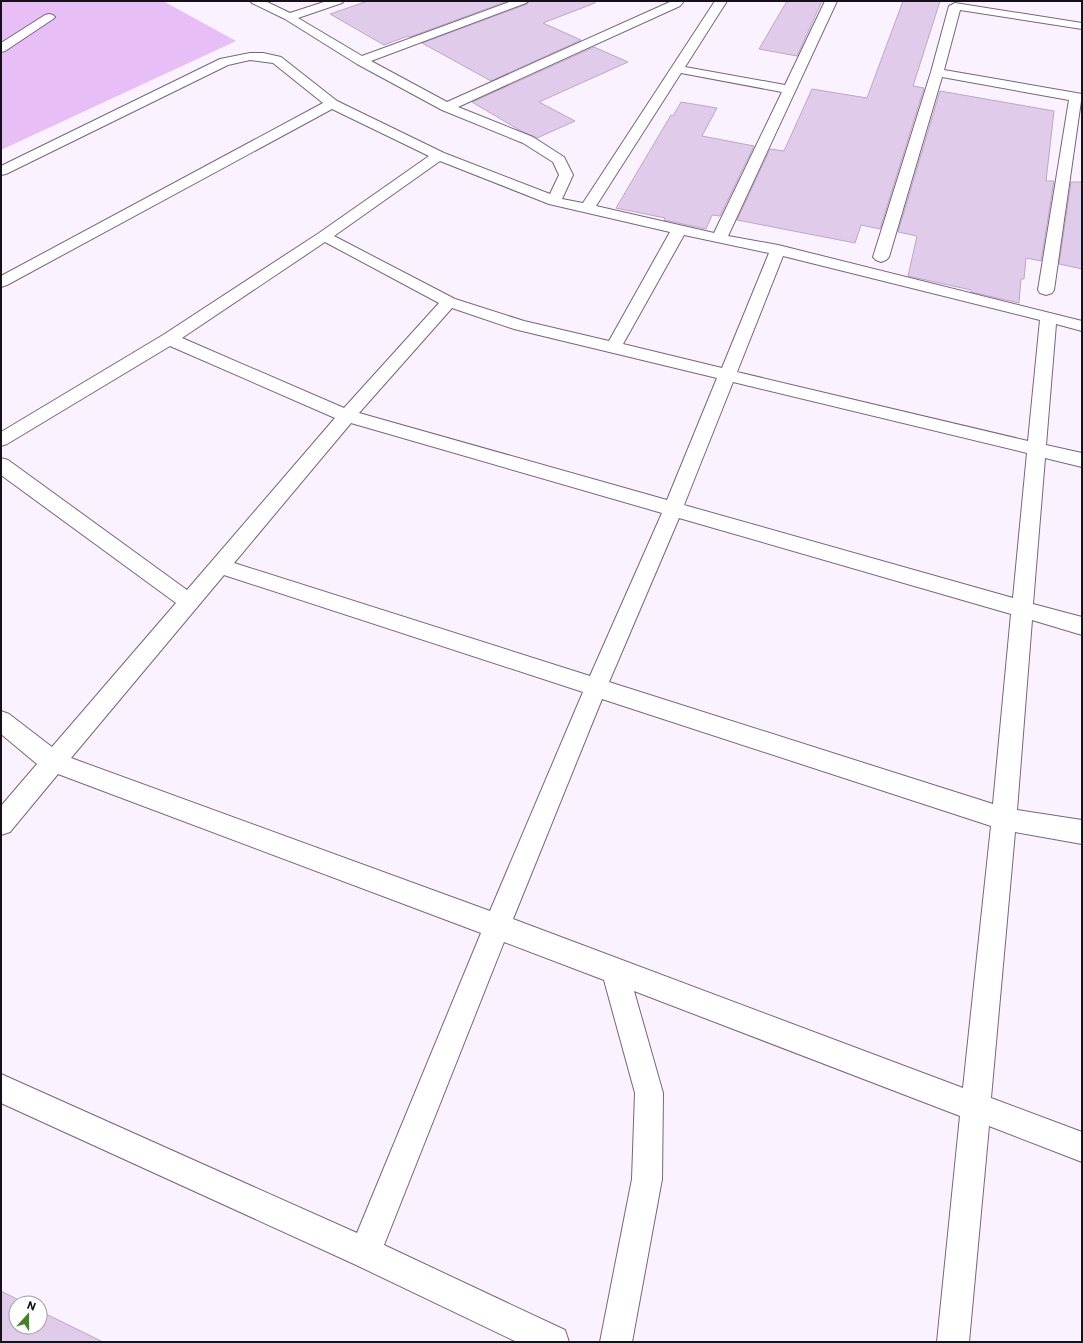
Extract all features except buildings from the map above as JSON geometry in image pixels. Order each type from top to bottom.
[{"type":"street","points":[[256,1],[289,17],[362,61],[447,106],[528,140],[559,160],[566,175],[554,201]]},
{"type":"street","points":[[289,17],[338,1]]},
{"type":"street","points":[[362,61],[522,1]]},
{"type":"street","points":[[447,106],[676,4],[678,1]]},
{"type":"street","points":[[587,209],[721,1]]},
{"type":"street","points":[[719,239],[831,1]]},
{"type":"street","points":[[881,257],[956,4],[1082,26]]},
{"type":"street","points":[[1,48],[49,17]]},
{"type":"street","points":[[1,171],[224,62],[250,56],[267,57],[277,60],[332,104],[439,156],[554,201],[719,239],[778,250],[1082,326]]},
{"type":"street","points":[[677,69],[789,89]]},
{"type":"street","points":[[937,72],[1079,97],[1046,290]]},
{"type":"street","points":[[1,282],[332,104]]},
{"type":"street","points":[[1,440],[168,339],[324,236],[439,156]]},
{"type":"street","points":[[613,348],[679,230]]},
{"type":"street","points":[[324,236],[448,302],[520,325],[727,376],[1082,460]]},
{"type":"street","points":[[365,1253],[497,926],[596,687],[673,509],[778,250]]},
{"type":"street","points":[[1,824],[52,762],[347,416],[448,302]]},
{"type":"street","points":[[953,1342],[1004,819],[1048,318]]},
{"type":"street","points":[[168,339],[347,416],[1082,626]]},
{"type":"street","points":[[1,465],[189,602]]},
{"type":"street","points":[[220,566],[1004,819],[1082,832]]},
{"type":"street","points":[[1,721],[52,762],[615,970],[1082,1147]]},
{"type":"street","points":[[615,970],[650,1093],[647,1179],[616,1342]]},
{"type":"street","points":[[1,1088],[365,1253],[543,1340]]},
{"type":"shaded area","points":[[1,1],[163,1],[236,41],[1,150]]}]
